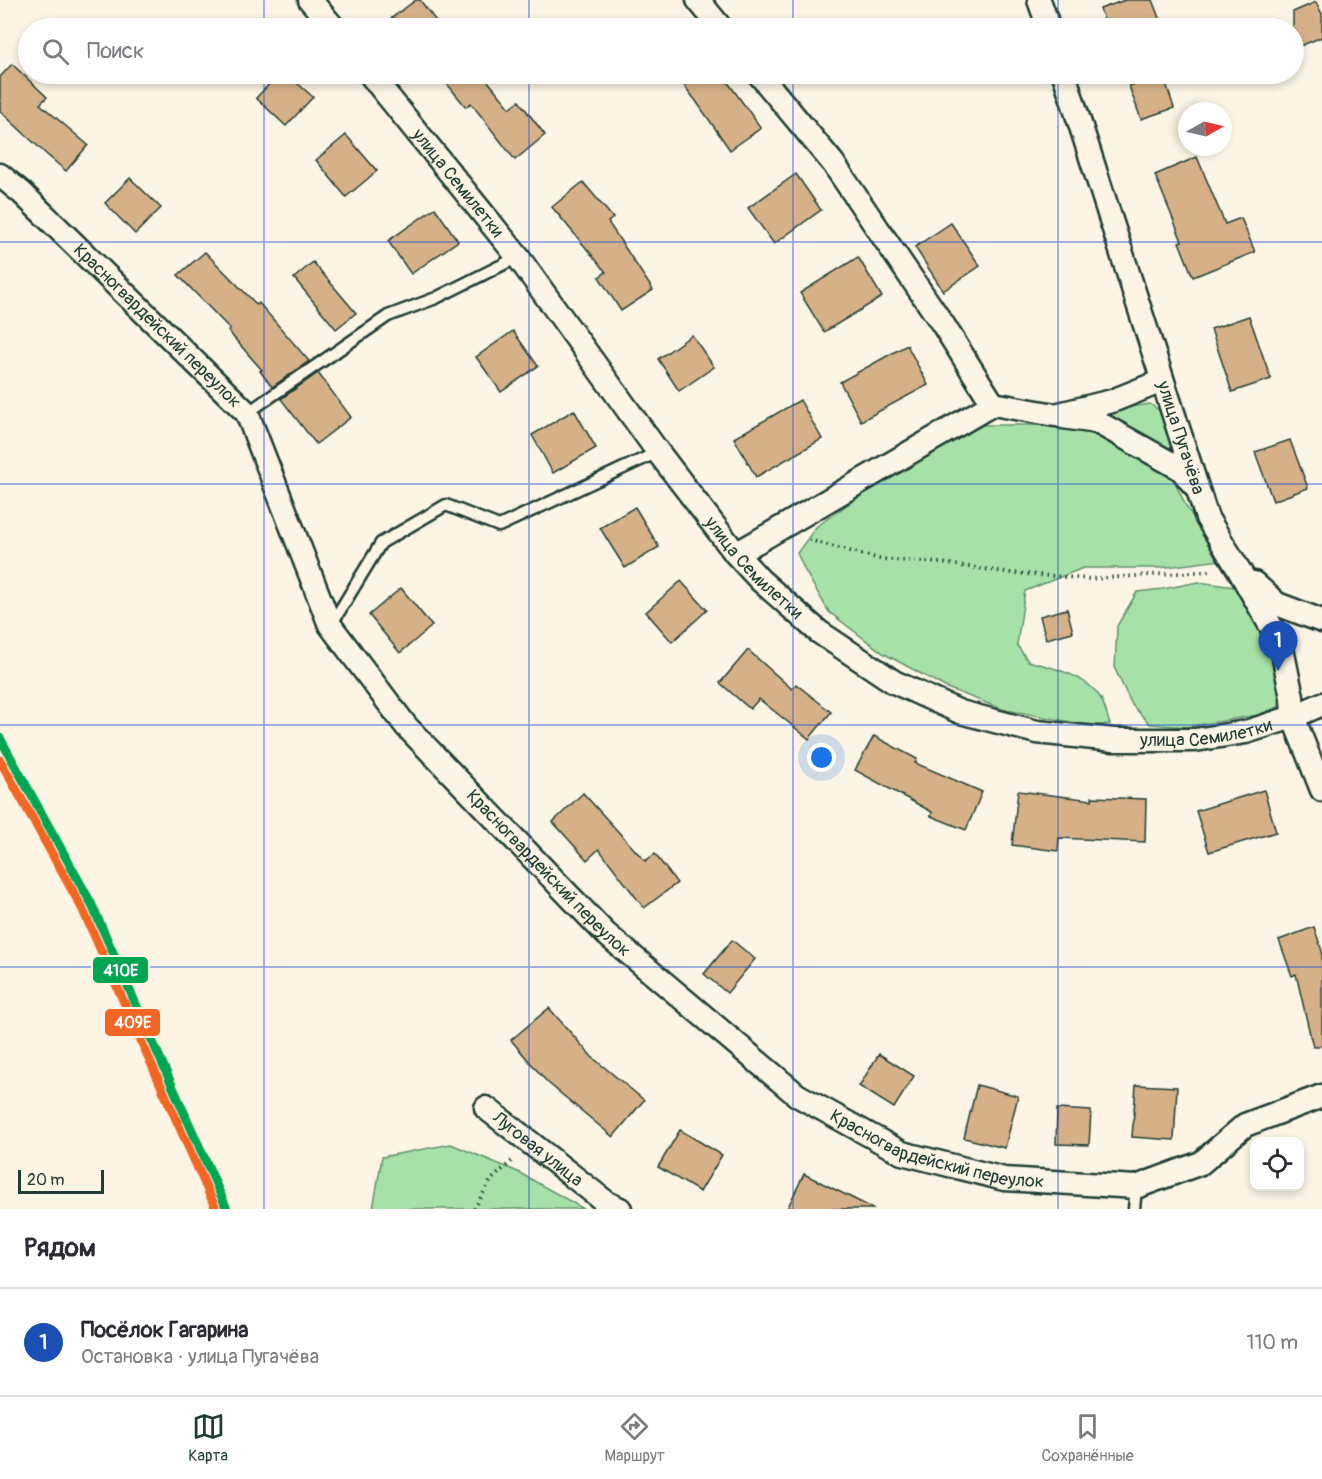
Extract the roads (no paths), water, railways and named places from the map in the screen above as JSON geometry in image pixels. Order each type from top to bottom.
[{"type":"street","points":[[310,0],[326,18]]},
{"type":"street","points":[[698,0],[713,18]]},
{"type":"street","points":[[1039,0],[1046,18]]},
{"type":"street","name":"улица Семилетки","points":[[378,84],[518,257],[658,452],[736,554],[760,580],[819,633],[894,682],[960,712],[1037,732],[1114,740],[1195,740],[1246,732],[1293,717],[1322,704]]},
{"type":"street","points":[[767,84],[833,163],[944,326],[993,404]]},
{"type":"street","name":"улица Пугачёва","points":[[1067,84],[1207,518],[1281,644],[1292,697],[1293,717],[1322,790]]},
{"type":"street","name":"Красногвардейский переулок","points":[[0,175],[22,193],[247,413],[330,625],[406,726],[606,934],[797,1095],[902,1153],[1004,1179],[1135,1198],[1200,1163],[1245,1125],[1322,1096]]},
{"type":"street","points":[[1055,415],[1112,401],[1162,381]]},
{"type":"street","points":[[736,554],[993,404],[1097,422],[1181,469],[1198,492]]},
{"type":"street","points":[[1239,570],[1277,604],[1322,621]]},
{"type":"street","name":"Луговая улица","points":[[486,1108],[607,1203],[620,1209]]},
{"type":"lane","points":[[247,413],[388,316],[436,298],[518,257]]},
{"type":"lane","points":[[330,625],[381,543],[446,505],[498,526],[658,452]]},
{"type":"place","name":"Посёлок Гагарина","points":[[1278,671]]}]
